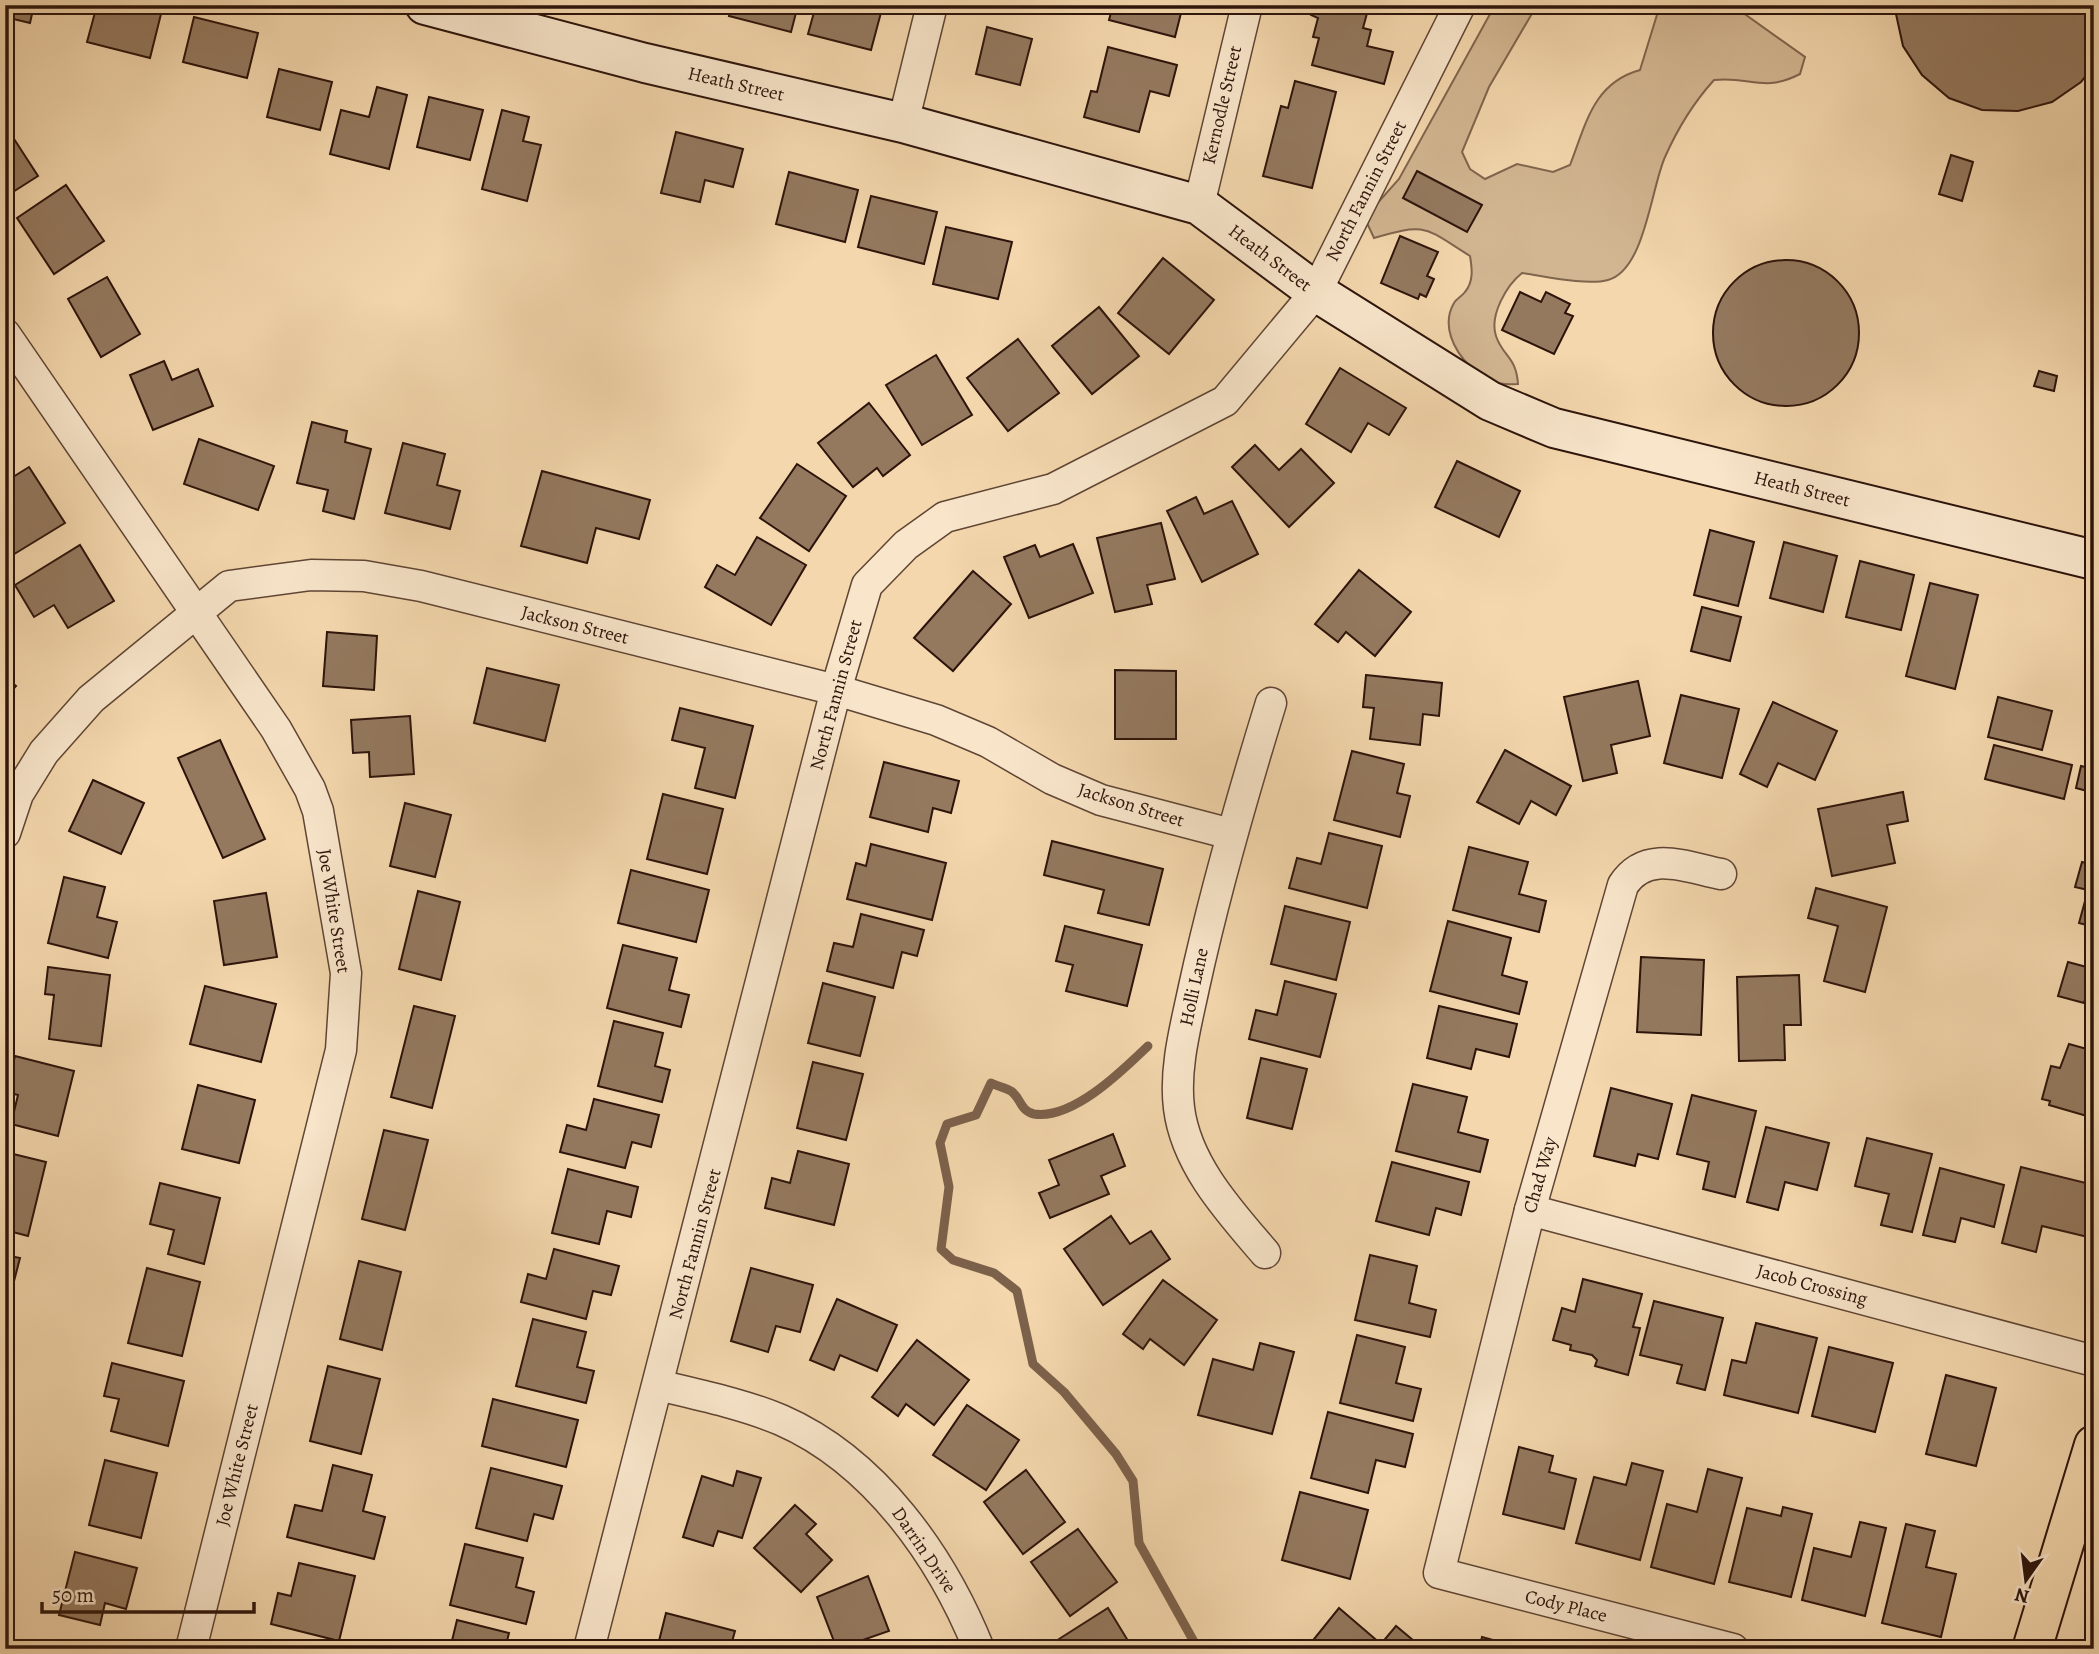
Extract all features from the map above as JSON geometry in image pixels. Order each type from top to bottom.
[{"type":"main road","points":[[2032,1649],[2094,1445]]},
{"type":"street","name":"Heath Street","points":[[425,5],[645,63],[903,123],[1199,205],[1315,292],[1490,401],[1554,428],[2094,560]]},
{"type":"street","points":[[903,123],[932,5]]},
{"type":"street","name":"Kernodle Street","points":[[1199,205],[1247,5]]},
{"type":"street","name":"North Fannin Street","points":[[589,1649],[836,690],[867,585],[906,545],[945,517],[1053,489],[1225,401],[1315,292],[1460,5]]},
{"type":"street","name":"Joe White Street","points":[[5,334],[193,612],[276,729],[310,789],[318,811],[346,973],[341,1050],[191,1649]]},
{"type":"street","name":"Jackson Street","points":[[5,833],[18,794],[44,752],[91,699],[193,612],[229,586],[311,575],[364,576],[421,586],[836,690],[936,720],[988,742],[1052,779],[1101,800],[1231,834]]},
{"type":"street","name":"Holli Lane","points":[[1265,1253],[1213,1188],[1194,1155],[1179,1109],[1181,1051],[1231,834],[1270,704]]},
{"type":"street","name":"Chad Way","points":[[1439,1573],[1530,1210],[1623,885],[1645,864],[1665,862],[1721,874]]},
{"type":"street","name":"Jacob Crossing","points":[[1530,1210],[2094,1361]]},
{"type":"street","name":"Darrin Drive","points":[[658,1385],[781,1420],[832,1449],[891,1501],[952,1590],[979,1649]]},
{"type":"street","name":"Cody Place","points":[[1439,1573],[1733,1649]]},
{"type":"shaded area","points":[[1495,5],[1537,5],[1489,87],[1462,152],[1470,169],[1485,179],[1517,164],[1553,172],[1570,165],[1587,120],[1601,95],[1624,76],[1640,70],[1660,5],[1732,5],[1805,57],[1800,74],[1787,80],[1766,83],[1714,80],[1707,88],[1687,116],[1665,157],[1639,245],[1631,261],[1620,273],[1599,282],[1522,273],[1516,278],[1497,310],[1494,328],[1499,343],[1515,368],[1518,384],[1497,383],[1481,375],[1464,360],[1451,337],[1450,311],[1470,283],[1470,256],[1425,230],[1405,230],[1374,238],[1367,223],[1374,207],[1399,179]]},
{"type":"building","points":[[5,5],[34,5],[30,23],[5,17]]},
{"type":"building","points":[[97,5],[163,6],[150,58],[87,42]]},
{"type":"building","points":[[732,5],[798,5],[791,32],[729,16]]},
{"type":"building","points":[[816,5],[883,5],[871,50],[808,34]]},
{"type":"building","points":[[1113,5],[1183,5],[1175,37],[1109,20]]},
{"type":"building","points":[[1313,5],[1369,6],[1363,28],[1371,30],[1367,46],[1393,52],[1384,84],[1312,65],[1319,38],[1313,37],[1318,18],[1311,15]]},
{"type":"building","points":[[1894,5],[2094,5],[2094,66],[2081,82],[2052,102],[2018,111],[1982,110],[1949,98],[1922,75],[1903,46]]},
{"type":"building","points":[[194,17],[258,33],[247,78],[183,62]]},
{"type":"building","points":[[987,27],[1032,39],[1020,85],[976,74]]},
{"type":"building","points":[[1108,47],[1177,65],[1169,96],[1150,91],[1139,132],[1084,117],[1091,91],[1097,92]]},
{"type":"building","points":[[279,69],[332,82],[320,130],[267,117]]},
{"type":"building","points":[[1295,81],[1336,92],[1312,188],[1263,176],[1281,106],[1288,108]]},
{"type":"building","points":[[377,87],[407,95],[389,169],[330,154],[341,110],[369,117]]},
{"type":"building","points":[[429,97],[483,110],[470,160],[417,147]]},
{"type":"building","points":[[502,110],[529,117],[523,141],[541,145],[527,201],[482,189]]},
{"type":"building","points":[[5,125],[38,176],[5,197]]},
{"type":"building","points":[[676,132],[743,149],[733,187],[705,180],[700,202],[661,193]]},
{"type":"building","points":[[1951,155],[1973,162],[1962,201],[1939,194]]},
{"type":"building","points":[[1417,171],[1482,205],[1467,232],[1403,198]]},
{"type":"building","points":[[789,172],[858,190],[845,242],[776,224]]},
{"type":"building","points":[[66,185],[104,241],[54,274],[17,218]]},
{"type":"building","points":[[871,196],[937,212],[924,264],[858,247]]},
{"type":"building","points":[[946,227],[1012,242],[998,299],[933,284]]},
{"type":"building","points":[[1400,236],[1438,252],[1427,276],[1434,279],[1426,297],[1420,294],[1418,299],[1381,283]]},
{"type":"building","points":[[1163,258],[1214,300],[1169,354],[1118,313]]},
{"type":"building","points":[[1786,260],[1814,266],[1837,282],[1853,305],[1859,333],[1853,361],[1837,384],[1814,400],[1786,406],[1758,400],[1735,384],[1719,361],[1713,333],[1719,305],[1735,282],[1758,266]]},
{"type":"building","points":[[107,277],[140,334],[101,357],[68,299]]},
{"type":"building","points":[[1520,292],[1541,302],[1546,292],[1570,304],[1565,313],[1573,316],[1554,354],[1502,330]]},
{"type":"building","points":[[1099,307],[1139,356],[1092,394],[1052,346]]},
{"type":"building","points":[[1018,339],[1059,393],[1008,431],[967,378]]},
{"type":"building","points":[[936,355],[972,415],[922,445],[886,385]]},
{"type":"building","points":[[164,361],[172,380],[198,369],[213,406],[153,430],[130,375]]},
{"type":"building","points":[[1340,368],[1406,408],[1389,435],[1368,423],[1351,452],[1306,424]]},
{"type":"building","points":[[2039,371],[2057,376],[2054,391],[2034,386]]},
{"type":"building","points":[[869,403],[910,455],[883,476],[877,468],[853,487],[818,443]]},
{"type":"building","points":[[312,422],[347,431],[345,442],[371,449],[354,519],[323,511],[328,490],[297,483]]},
{"type":"building","points":[[199,439],[274,466],[258,510],[184,484]]},
{"type":"building","points":[[403,443],[445,454],[437,485],[460,491],[450,529],[385,513]]},
{"type":"building","points":[[1255,445],[1279,470],[1301,449],[1334,483],[1289,527],[1232,467]]},
{"type":"building","points":[[1457,461],[1520,491],[1499,537],[1435,507]]},
{"type":"building","points":[[797,464],[846,496],[809,551],[760,518]]},
{"type":"building","points":[[29,467],[65,523],[11,556],[5,547],[5,482]]},
{"type":"building","points":[[542,471],[650,500],[639,539],[596,528],[587,563],[521,546]]},
{"type":"building","points":[[1196,497],[1204,514],[1232,501],[1258,554],[1202,582],[1167,511]]},
{"type":"building","points":[[1161,523],[1175,579],[1147,585],[1152,604],[1115,612],[1097,538]]},
{"type":"building","points":[[1710,530],[1754,542],[1738,606],[1694,595]]},
{"type":"building","points":[[757,537],[806,565],[771,625],[705,587],[717,565],[735,575]]},
{"type":"building","points":[[1784,542],[1837,556],[1823,612],[1770,598]]},
{"type":"building","points":[[1073,544],[1093,593],[1029,618],[1004,557],[1035,545],[1040,557]]},
{"type":"building","points":[[80,545],[114,601],[68,628],[54,605],[34,617],[15,585]]},
{"type":"building","points":[[1860,561],[1914,575],[1901,630],[1846,617]]},
{"type":"building","points":[[1359,570],[1411,612],[1375,656],[1346,632],[1338,642],[1315,624]]},
{"type":"building","points":[[973,571],[1011,604],[953,671],[914,638]]},
{"type":"building","points":[[1930,583],[1978,595],[1955,689],[1906,676]]},
{"type":"building","points":[[1702,607],[1741,617],[1730,661],[1691,651]]},
{"type":"building","points":[[327,632],[377,636],[374,690],[323,686]]},
{"type":"building","points":[[487,668],[559,685],[545,741],[474,723]]},
{"type":"building","points":[[1115,670],[1176,671],[1176,739],[1115,739]]},
{"type":"building","points":[[1366,675],[1442,683],[1439,716],[1423,714],[1420,745],[1370,739],[1374,708],[1363,707]]},
{"type":"building","points":[[5,678],[16,686],[5,699]]},
{"type":"building","points":[[1638,681],[1650,736],[1611,745],[1617,773],[1583,781],[1564,697]]},
{"type":"building","points":[[1681,695],[1739,709],[1722,778],[1664,763]]},
{"type":"building","points":[[1998,697],[2052,711],[2042,750],[1988,737]]},
{"type":"building","points":[[1773,702],[1837,731],[1815,780],[1778,763],[1767,787],[1740,774]]},
{"type":"building","points":[[680,708],[753,726],[735,798],[695,788],[705,748],[672,740]]},
{"type":"building","points":[[410,716],[414,774],[370,777],[369,752],[353,753],[351,720]]},
{"type":"building","points":[[220,740],[265,839],[223,858],[178,758]]},
{"type":"building","points":[[1994,745],[2072,765],[2064,799],[1985,779]]},
{"type":"building","points":[[1505,750],[1571,786],[1556,815],[1531,801],[1519,824],[1477,802]]},
{"type":"building","points":[[1352,751],[1404,764],[1397,793],[1410,796],[1400,837],[1334,820]]},
{"type":"building","points":[[884,762],[959,781],[951,813],[933,808],[928,832],[870,817]]},
{"type":"building","points":[[2081,766],[2094,769],[2094,793],[2076,788]]},
{"type":"building","points":[[93,780],[144,803],[121,854],[69,831]]},
{"type":"building","points":[[1903,792],[1908,821],[1887,825],[1895,863],[1832,876],[1818,809]]},
{"type":"building","points":[[663,794],[723,809],[707,874],[647,859]]},
{"type":"building","points":[[405,803],[451,815],[435,877],[390,866]]},
{"type":"building","points":[[1329,833],[1382,846],[1367,908],[1289,888],[1297,858],[1321,864]]},
{"type":"building","points":[[1052,841],[1163,869],[1149,925],[1098,913],[1104,890],[1044,875]]},
{"type":"building","points":[[871,844],[946,863],[932,920],[847,899],[856,863],[866,866]]},
{"type":"building","points":[[1469,847],[1528,862],[1519,894],[1546,901],[1539,932],[1453,910]]},
{"type":"building","points":[[2082,862],[2094,865],[2094,927],[2079,923],[2088,890],[2075,887]]},
{"type":"building","points":[[631,870],[709,890],[696,942],[618,923]]},
{"type":"building","points":[[64,877],[105,887],[97,917],[117,922],[108,958],[48,943]]},
{"type":"building","points":[[1816,888],[1887,907],[1865,992],[1824,981],[1838,926],[1808,918]]},
{"type":"building","points":[[418,891],[460,902],[441,980],[399,969]]},
{"type":"building","points":[[266,893],[277,957],[224,965],[214,901]]},
{"type":"building","points":[[1285,906],[1350,922],[1336,980],[1271,964]]},
{"type":"building","points":[[861,914],[924,930],[917,956],[902,952],[893,988],[827,971],[834,943],[853,947]]},
{"type":"building","points":[[1448,921],[1511,938],[1502,975],[1527,982],[1519,1014],[1430,991]]},
{"type":"building","points":[[1065,926],[1142,945],[1127,1006],[1066,991],[1073,965],[1056,961]]},
{"type":"building","points":[[623,945],[677,958],[669,990],[689,995],[681,1027],[607,1008]]},
{"type":"building","points":[[1641,957],[1704,960],[1701,1035],[1637,1032]]},
{"type":"building","points":[[2068,962],[2094,969],[2084,1003],[2058,996]]},
{"type":"building","points":[[48,967],[110,975],[101,1046],[49,1039],[54,995],[45,994]]},
{"type":"building","points":[[1799,975],[1801,1025],[1784,1025],[1785,1060],[1739,1061],[1737,977]]},
{"type":"building","points":[[1285,981],[1336,994],[1320,1057],[1249,1039],[1256,1010],[1277,1015]]},
{"type":"building","points":[[823,983],[875,997],[860,1056],[808,1043]]},
{"type":"building","points":[[205,986],[276,1004],[261,1062],[190,1044]]},
{"type":"building","points":[[414,1006],[455,1016],[432,1108],[391,1097]]},
{"type":"building","points":[[1439,1006],[1517,1024],[1509,1057],[1476,1049],[1471,1069],[1427,1058]]},
{"type":"building","points":[[614,1021],[663,1033],[655,1066],[670,1070],[662,1102],[598,1086]]},
{"type":"building","points":[[2069,1044],[2094,1051],[2094,1121],[2087,1119],[2087,1116],[2049,1105],[2050,1101],[2042,1099],[2051,1066],[2060,1068]]},
{"type":"building","points":[[15,1056],[74,1071],[58,1136],[11,1124],[18,1095],[6,1092]]},
{"type":"building","points":[[1261,1058],[1307,1069],[1292,1129],[1247,1118]]},
{"type":"building","points":[[813,1062],[863,1074],[846,1140],[797,1128]]},
{"type":"building","points":[[1413,1084],[1467,1097],[1458,1132],[1488,1140],[1480,1172],[1396,1151]]},
{"type":"building","points":[[198,1085],[255,1100],[239,1163],[182,1149]]},
{"type":"building","points":[[1611,1088],[1672,1104],[1658,1159],[1638,1154],[1635,1166],[1594,1156]]},
{"type":"building","points":[[1692,1095],[1756,1111],[1735,1197],[1703,1189],[1709,1162],[1677,1154]]},
{"type":"building","points":[[594,1099],[659,1115],[651,1147],[632,1142],[625,1168],[560,1152],[567,1125],[586,1130]]},
{"type":"building","points":[[1766,1127],[1829,1143],[1817,1190],[1785,1182],[1778,1210],[1747,1202]]},
{"type":"building","points":[[384,1130],[428,1140],[405,1230],[362,1219]]},
{"type":"building","points":[[1113,1134],[1125,1166],[1101,1176],[1109,1194],[1050,1218],[1039,1193],[1059,1185],[1049,1160]]},
{"type":"building","points":[[1867,1138],[1932,1154],[1912,1232],[1881,1225],[1889,1194],[1855,1186]]},
{"type":"building","points":[[798,1151],[849,1164],[834,1225],[765,1208],[772,1178],[790,1183]]},
{"type":"building","points":[[5,1152],[46,1162],[28,1236],[5,1230]]},
{"type":"building","points":[[1392,1162],[1469,1182],[1461,1215],[1436,1208],[1429,1235],[1376,1221]]},
{"type":"building","points":[[2021,1167],[2094,1185],[2094,1214],[2088,1237],[2042,1226],[2036,1252],[2002,1243]]},
{"type":"building","points":[[1940,1168],[2004,1185],[1994,1227],[1961,1218],[1955,1242],[1923,1235]]},
{"type":"building","points":[[568,1169],[638,1187],[631,1217],[607,1211],[599,1244],[552,1233]]},
{"type":"building","points":[[160,1183],[220,1198],[204,1264],[168,1254],[174,1230],[150,1224]]},
{"type":"building","points":[[1111,1216],[1130,1244],[1151,1231],[1170,1259],[1103,1305],[1064,1249]]},
{"type":"building","points":[[554,1249],[619,1266],[611,1295],[593,1291],[586,1319],[521,1302],[528,1274],[546,1279]]},
{"type":"building","points":[[5,1255],[20,1258],[5,1316]]},
{"type":"building","points":[[1370,1255],[1417,1266],[1409,1303],[1436,1310],[1430,1337],[1355,1320]]},
{"type":"building","points":[[359,1261],[401,1272],[382,1350],[340,1339]]},
{"type":"building","points":[[147,1268],[200,1282],[182,1356],[128,1343]]},
{"type":"building","points":[[751,1268],[813,1285],[800,1332],[776,1326],[768,1352],[731,1341]]},
{"type":"building","points":[[1583,1279],[1642,1294],[1633,1327],[1640,1328],[1628,1375],[1595,1366],[1597,1360],[1592,1355],[1570,1350],[1571,1345],[1553,1340],[1562,1308],[1575,1312]]},
{"type":"building","points":[[1163,1280],[1217,1320],[1184,1365],[1150,1339],[1143,1349],[1123,1334]]},
{"type":"building","points":[[837,1299],[897,1325],[877,1371],[840,1355],[834,1370],[810,1360]]},
{"type":"building","points":[[1654,1301],[1723,1318],[1705,1390],[1677,1383],[1682,1365],[1640,1355]]},
{"type":"building","points":[[533,1319],[586,1332],[577,1367],[594,1371],[586,1403],[516,1386]]},
{"type":"building","points":[[1756,1323],[1817,1338],[1798,1413],[1724,1395],[1732,1360],[1746,1363]]},
{"type":"building","points":[[1357,1335],[1405,1347],[1396,1383],[1421,1389],[1413,1421],[1340,1403]]},
{"type":"building","points":[[917,1340],[969,1380],[934,1425],[906,1404],[898,1416],[872,1397]]},
{"type":"building","points":[[1260,1343],[1294,1352],[1272,1434],[1198,1415],[1213,1359],[1253,1370]]},
{"type":"building","points":[[1829,1347],[1893,1363],[1875,1432],[1812,1416]]},
{"type":"building","points":[[112,1363],[184,1381],[168,1446],[111,1431],[119,1399],[104,1396]]},
{"type":"building","points":[[328,1366],[380,1379],[361,1454],[310,1441]]},
{"type":"building","points":[[1946,1375],[1996,1388],[1976,1466],[1926,1454]]},
{"type":"building","points":[[493,1399],[578,1420],[566,1467],[482,1446]]},
{"type":"building","points":[[967,1405],[1019,1440],[986,1490],[933,1455]]},
{"type":"building","points":[[1328,1412],[1413,1434],[1405,1467],[1376,1460],[1368,1493],[1311,1478]]},
{"type":"building","points":[[1519,1447],[1553,1456],[1549,1472],[1576,1479],[1564,1529],[1503,1514]]},
{"type":"building","points":[[105,1460],[157,1473],[141,1538],[89,1525]]},
{"type":"building","points":[[1632,1463],[1663,1471],[1640,1560],[1576,1543],[1594,1477],[1626,1485]]},
{"type":"building","points":[[333,1465],[372,1475],[363,1511],[385,1517],[374,1559],[287,1537],[295,1505],[322,1511]]},
{"type":"building","points":[[491,1468],[562,1486],[553,1519],[534,1514],[527,1541],[476,1528]]},
{"type":"building","points":[[1708,1469],[1742,1478],[1714,1584],[1651,1567],[1667,1504],[1697,1512]]},
{"type":"building","points":[[1026,1470],[1065,1522],[1023,1554],[984,1502]]},
{"type":"building","points":[[737,1471],[761,1478],[742,1538],[718,1531],[713,1546],[683,1537],[702,1476],[733,1486]]},
{"type":"building","points":[[1300,1492],[1368,1510],[1350,1579],[1282,1560]]},
{"type":"building","points":[[795,1505],[816,1524],[806,1534],[832,1560],[801,1592],[754,1548]]},
{"type":"building","points":[[1783,1507],[1812,1514],[1791,1597],[1729,1582],[1747,1508],[1781,1516]]},
{"type":"building","points":[[1860,1522],[1886,1528],[1865,1616],[1802,1600],[1814,1548],[1851,1557]]},
{"type":"building","points":[[1906,1524],[1935,1531],[1926,1567],[1956,1574],[1941,1637],[1882,1623]]},
{"type":"building","points":[[1078,1529],[1117,1582],[1070,1616],[1031,1562]]},
{"type":"building","points":[[465,1544],[523,1558],[516,1587],[534,1592],[526,1624],[450,1605]]},
{"type":"building","points":[[75,1552],[137,1568],[126,1609],[105,1603],[100,1625],[59,1615]]},
{"type":"building","points":[[299,1563],[355,1576],[339,1641],[271,1624],[278,1593],[291,1596]]},
{"type":"building","points":[[868,1576],[889,1631],[837,1649],[817,1597]]},
{"type":"building","points":[[1108,1608],[1133,1649],[1065,1649],[1059,1639]]},
{"type":"building","points":[[1339,1608],[1381,1644],[1396,1626],[1420,1646],[1418,1649],[1306,1649]]},
{"type":"building","points":[[666,1613],[735,1631],[730,1649],[657,1649]]},
{"type":"building","points":[[457,1620],[509,1633],[505,1649],[450,1649]]},
{"type":"building","points":[[1482,1637],[1511,1645],[1510,1649],[1479,1649]]},
{"type":"waterway","points":[[1148,1046],[1096,1091],[1065,1109],[1049,1114],[1034,1114],[1023,1107],[1011,1091],[991,1083],[976,1115],[947,1124],[940,1143],[949,1187],[941,1249],[953,1260],[994,1273],[1017,1291],[1033,1364],[1064,1392],[1116,1454],[1133,1481],[1139,1543],[1198,1649]]}]
